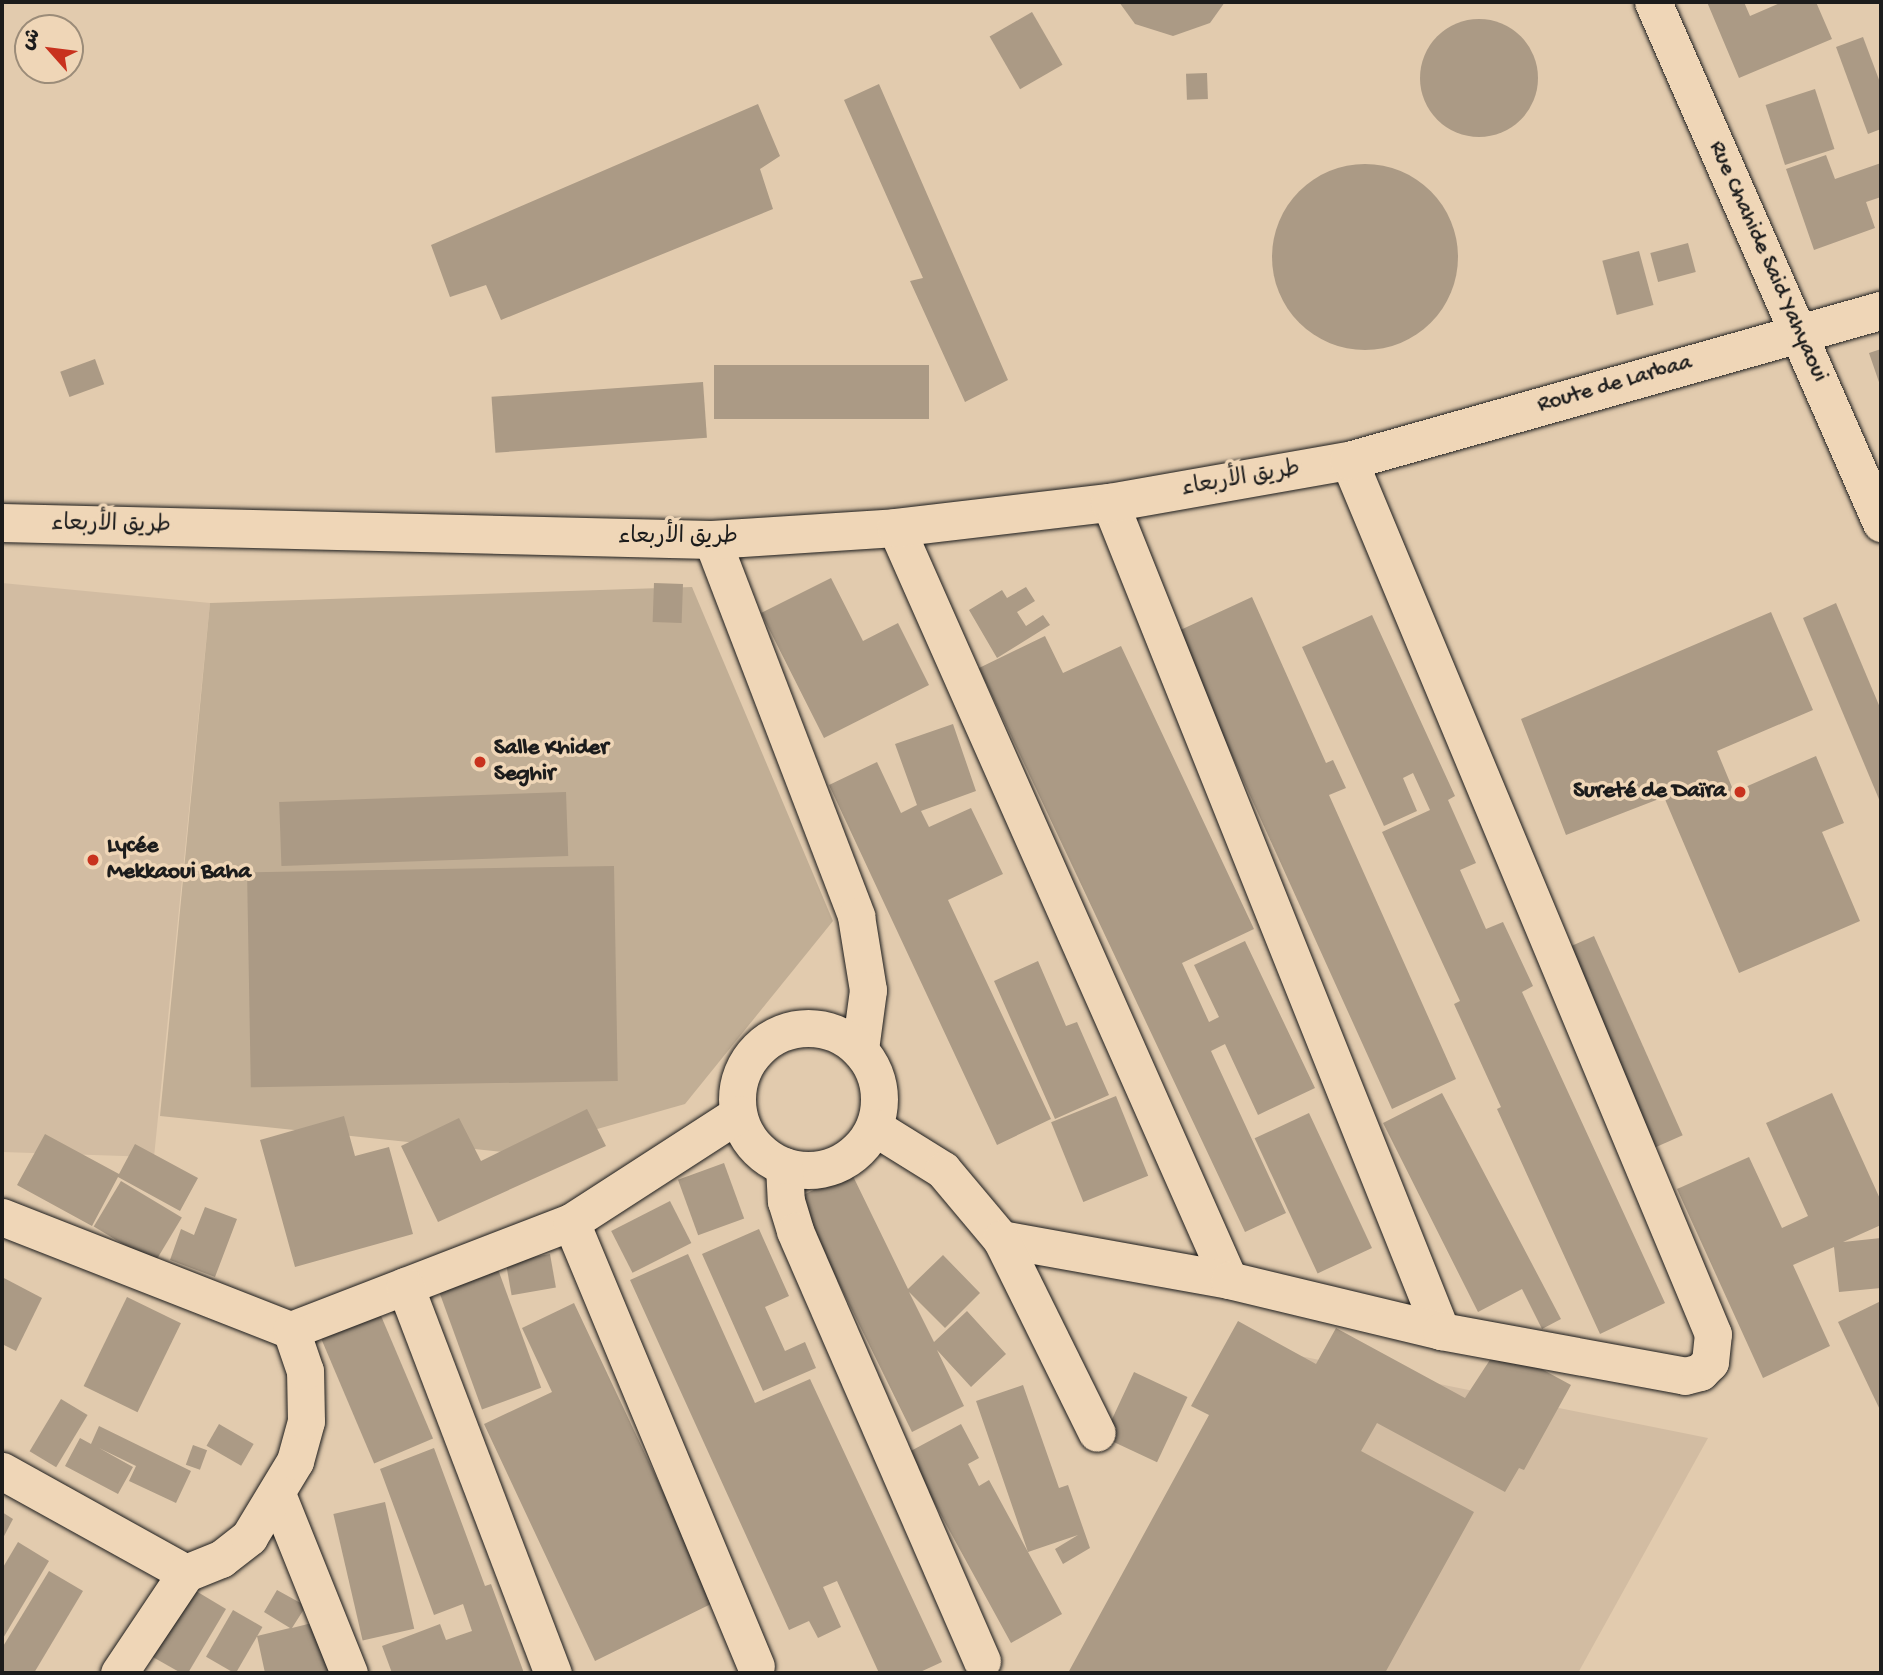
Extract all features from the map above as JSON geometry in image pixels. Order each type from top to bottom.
[{"type":"main road","name":"Route de Larbaa","points":[[1349,461],[1881,311]]},
{"type":"main road","name":"طريق الأربعاء","points":[[2,523],[712,540],[896,528],[1110,503],[1349,461]]},
{"type":"street","name":"Rue Chahide Said Yahyaoui","points":[[1653,2],[1881,523]]},
{"type":"street","points":[[1001,1239],[1229,1280],[1441,1331],[1685,1376],[1700,1372],[1715,1348],[1713,1334],[1349,461]]},
{"type":"street","points":[[1110,503],[1441,1331]]},
{"type":"street","points":[[896,528],[1229,1280]]},
{"type":"street","points":[[712,540],[856,916],[868,990],[860,1049]]},
{"type":"street","points":[[796,1028],[819,1028],[860,1049],[875,1072],[880,1099],[874,1127],[859,1149],[837,1165],[810,1171],[784,1166],[763,1155],[747,1137],[738,1114],[737,1091],[743,1069],[756,1050],[775,1036],[796,1028]]},
{"type":"street","points":[[2,1217],[291,1330],[571,1222],[738,1114]]},
{"type":"street","points":[[874,1127],[943,1170],[1001,1239],[1097,1433]]},
{"type":"street","points":[[784,1166],[786,1200],[795,1231],[982,1661]]},
{"type":"street","points":[[571,1222],[756,1666]]},
{"type":"street","points":[[405,1286],[553,1673]]},
{"type":"street","points":[[119,1673],[186,1573],[221,1559],[249,1537],[295,1461],[306,1421],[305,1371],[291,1330]]},
{"type":"street","points":[[2,1471],[186,1573]]},
{"type":"street","points":[[277,1494],[349,1673]]},
{"type":"shaded area","name":"Lycée Mekkaoui Baha","points":[[2,583],[210,603],[154,1157],[2,1152]]},
{"type":"shaded area","name":"Salle Khider Seghir","points":[[692,587],[833,921],[685,1104],[513,1153],[160,1116],[210,603]]},
{"type":"shaded area","points":[[1260,1348],[1708,1438],[1578,1673],[1083,1673]]},
{"type":"building","points":[[1119,2],[1225,2],[1210,23],[1173,36],[1135,24]]},
{"type":"building","points":[[1707,2],[1744,2],[1750,16],[1782,2],[1816,2],[1832,39],[1739,78]]},
{"type":"building","points":[[1032,12],[1062,65],[1020,89],[990,36]]},
{"type":"building","points":[[1479,19],[1502,23],[1521,36],[1534,55],[1538,78],[1534,101],[1521,120],[1502,133],[1479,137],[1456,133],[1437,120],[1424,101],[1420,78],[1424,55],[1437,36],[1456,23]]},
{"type":"building","points":[[1863,37],[1881,85],[1881,129],[1868,134],[1836,47]]},
{"type":"building","points":[[1207,73],[1208,99],[1187,100],[1186,74]]},
{"type":"building","points":[[879,84],[1008,380],[965,402],[910,281],[923,278],[844,100]]},
{"type":"building","points":[[1815,89],[1834,149],[1785,165],[1766,105]]},
{"type":"building","points":[[758,104],[780,156],[760,169],[773,209],[501,320],[486,285],[450,297],[431,245]]},
{"type":"building","points":[[1826,155],[1835,179],[1881,163],[1881,197],[1866,202],[1875,228],[1814,250],[1786,169]]},
{"type":"building","points":[[1365,164],[1383,165],[1401,171],[1417,179],[1431,191],[1443,205],[1451,221],[1457,239],[1457,275],[1451,293],[1443,309],[1431,323],[1417,335],[1401,343],[1383,349],[1365,350],[1347,349],[1329,343],[1313,335],[1299,323],[1287,309],[1279,293],[1273,275],[1272,257],[1273,239],[1279,221],[1287,205],[1299,191],[1313,179],[1329,171],[1347,165]]},
{"type":"building","points":[[1688,243],[1696,272],[1658,282],[1650,253]]},
{"type":"building","points":[[1639,251],[1653,305],[1617,315],[1602,261]]},
{"type":"building","points":[[1881,349],[1881,388],[1869,353]]},
{"type":"building","points":[[95,359],[104,384],[69,397],[60,372]]},
{"type":"building","points":[[714,365],[929,365],[929,419],[714,419]]},
{"type":"building","points":[[703,382],[707,438],[495,453],[492,397]]},
{"type":"building","points":[[831,578],[863,641],[898,623],[929,685],[824,738],[761,613]]},
{"type":"building","points":[[654,583],[683,584],[682,623],[653,622]]},
{"type":"building","points":[[1026,587],[1035,601],[1017,612],[1026,626],[1043,615],[1050,625],[997,658],[969,610],[1002,590],[1007,598]]},
{"type":"building","points":[[1252,597],[1326,763],[1333,760],[1346,788],[1329,795],[1456,1079],[1392,1109],[1176,632]]},
{"type":"building","points":[[1836,603],[1881,710],[1881,804],[1803,618]]},
{"type":"building","points":[[1771,612],[1813,710],[1717,751],[1734,792],[1816,756],[1844,823],[1822,832],[1860,921],[1739,973],[1664,797],[1566,835],[1521,719]]},
{"type":"building","points":[[1372,615],[1455,796],[1448,800],[1476,863],[1460,870],[1486,929],[1503,922],[1533,986],[1522,992],[1665,1303],[1600,1334],[1497,1109],[1501,1107],[1454,1004],[1460,1001],[1382,832],[1430,810],[1413,773],[1403,778],[1417,811],[1384,826],[1302,647]]},
{"type":"building","points":[[1045,636],[1063,673],[1121,646],[1254,929],[1182,963],[1209,1022],[1219,1017],[1194,965],[1245,941],[1315,1088],[1258,1115],[1225,1044],[1211,1051],[1286,1213],[1245,1232],[979,668]]},
{"type":"building","points":[[953,724],[976,791],[921,811],[929,827],[971,808],[1003,874],[948,900],[1051,1119],[997,1145],[829,785],[877,762],[901,813],[917,805],[895,744]]},
{"type":"building","points":[[566,792],[568,856],[281,866],[279,802]]},
{"type":"building","points":[[614,866],[618,1081],[251,1087],[247,872]]},
{"type":"building","points":[[1594,936],[1683,1135],[1652,1149],[1563,950]]},
{"type":"building","points":[[1038,961],[1066,1026],[1077,1022],[1109,1095],[1055,1119],[994,981]]},
{"type":"building","points":[[1442,1093],[1561,1319],[1542,1329],[1522,1289],[1478,1312],[1383,1123]]},
{"type":"building","points":[[1832,1093],[1881,1201],[1881,1225],[1843,1242],[1881,1238],[1881,1288],[1839,1292],[1834,1247],[1793,1265],[1830,1346],[1763,1378],[1677,1189],[1749,1157],[1782,1228],[1808,1216],[1766,1123]]},
{"type":"building","points":[[1116,1096],[1148,1176],[1083,1202],[1051,1122]]},
{"type":"building","points":[[587,1109],[606,1146],[438,1222],[401,1146],[459,1118],[481,1161]]},
{"type":"building","points":[[1309,1113],[1372,1248],[1318,1273],[1255,1138]]},
{"type":"building","points":[[344,1116],[355,1156],[389,1147],[413,1234],[295,1267],[260,1140]]},
{"type":"building","points":[[45,1134],[119,1174],[135,1144],[198,1178],[180,1211],[118,1177],[92,1226],[17,1185]]},
{"type":"building","points":[[724,1163],[744,1218],[698,1235],[678,1180]]},
{"type":"building","points":[[851,1172],[908,1289],[943,1255],[980,1293],[945,1328],[909,1292],[934,1342],[967,1311],[1006,1354],[971,1387],[937,1350],[964,1406],[912,1432],[797,1198]]},
{"type":"building","points":[[121,1181],[182,1218],[155,1263],[94,1226]]},
{"type":"building","points":[[670,1201],[691,1243],[633,1273],[611,1231]]},
{"type":"building","points":[[205,1207],[237,1219],[215,1277],[170,1260],[181,1229],[194,1235]]},
{"type":"building","points":[[759,1229],[789,1296],[765,1307],[785,1351],[805,1342],[816,1368],[763,1391],[702,1254]]},
{"type":"building","points":[[550,1254],[556,1287],[512,1295],[506,1262]]},
{"type":"building","points":[[688,1254],[755,1403],[810,1379],[942,1662],[918,1673],[879,1673],[837,1581],[823,1587],[841,1627],[818,1638],[809,1621],[789,1630],[630,1280]]},
{"type":"building","points":[[495,1261],[541,1388],[482,1409],[436,1283]]},
{"type":"building","points":[[2,1277],[42,1298],[16,1351],[2,1344]]},
{"type":"building","points":[[127,1297],[181,1323],[138,1412],[84,1386]]},
{"type":"building","points":[[1881,1301],[1881,1412],[1838,1322]]},
{"type":"building","points":[[574,1303],[715,1602],[595,1661],[484,1424],[552,1392],[522,1328]]},
{"type":"building","points":[[376,1304],[433,1438],[374,1463],[317,1329]]},
{"type":"building","points":[[1238,1321],[1316,1364],[1336,1328],[1465,1398],[1499,1346],[1571,1385],[1524,1470],[1519,1468],[1505,1492],[1377,1423],[1361,1451],[1474,1512],[1385,1673],[1068,1673],[1209,1415],[1191,1406]]},
{"type":"building","points":[[1134,1372],[1187,1397],[1157,1462],[1104,1437]]},
{"type":"building","points":[[1023,1385],[1059,1488],[1068,1485],[1090,1548],[1063,1564],[1055,1549],[1078,1535],[1028,1552],[976,1401]]},
{"type":"building","points":[[61,1399],[88,1415],[56,1467],[30,1451]]},
{"type":"building","points":[[219,1424],[254,1444],[241,1466],[206,1446]]},
{"type":"building","points":[[961,1424],[979,1458],[968,1464],[979,1486],[989,1480],[1062,1614],[1011,1643],[907,1453]]},
{"type":"building","points":[[99,1426],[191,1471],[176,1503],[129,1481],[136,1466],[99,1448],[133,1467],[118,1494],[65,1466],[80,1438],[91,1444]]},
{"type":"building","points":[[193,1445],[207,1450],[200,1470],[186,1465]]},
{"type":"building","points":[[434,1448],[485,1586],[491,1584],[524,1673],[392,1673],[382,1646],[440,1624],[446,1640],[472,1631],[463,1604],[434,1615],[380,1469]]},
{"type":"building","points":[[385,1502],[414,1629],[363,1641],[333,1514]]},
{"type":"building","points":[[2,1512],[13,1519],[2,1540]]},
{"type":"building","points":[[18,1542],[49,1561],[2,1640],[2,1569]]},
{"type":"building","points":[[49,1571],[83,1591],[34,1673],[2,1673],[2,1648]]},
{"type":"building","points":[[191,1588],[226,1609],[188,1673],[181,1673],[151,1656]]},
{"type":"building","points":[[277,1590],[306,1606],[292,1628],[320,1621],[332,1673],[265,1673],[257,1636],[290,1628],[264,1612]]},
{"type":"building","points":[[233,1610],[262,1627],[236,1673],[206,1657]]},
{"type":"place","name":"Salle Khider Seghir","points":[[480,762]]},
{"type":"place","name":"Sureté de Daïra","points":[[1740,792]]},
{"type":"place","name":"Lycée Mekkaoui Baha","points":[[93,860]]}]
